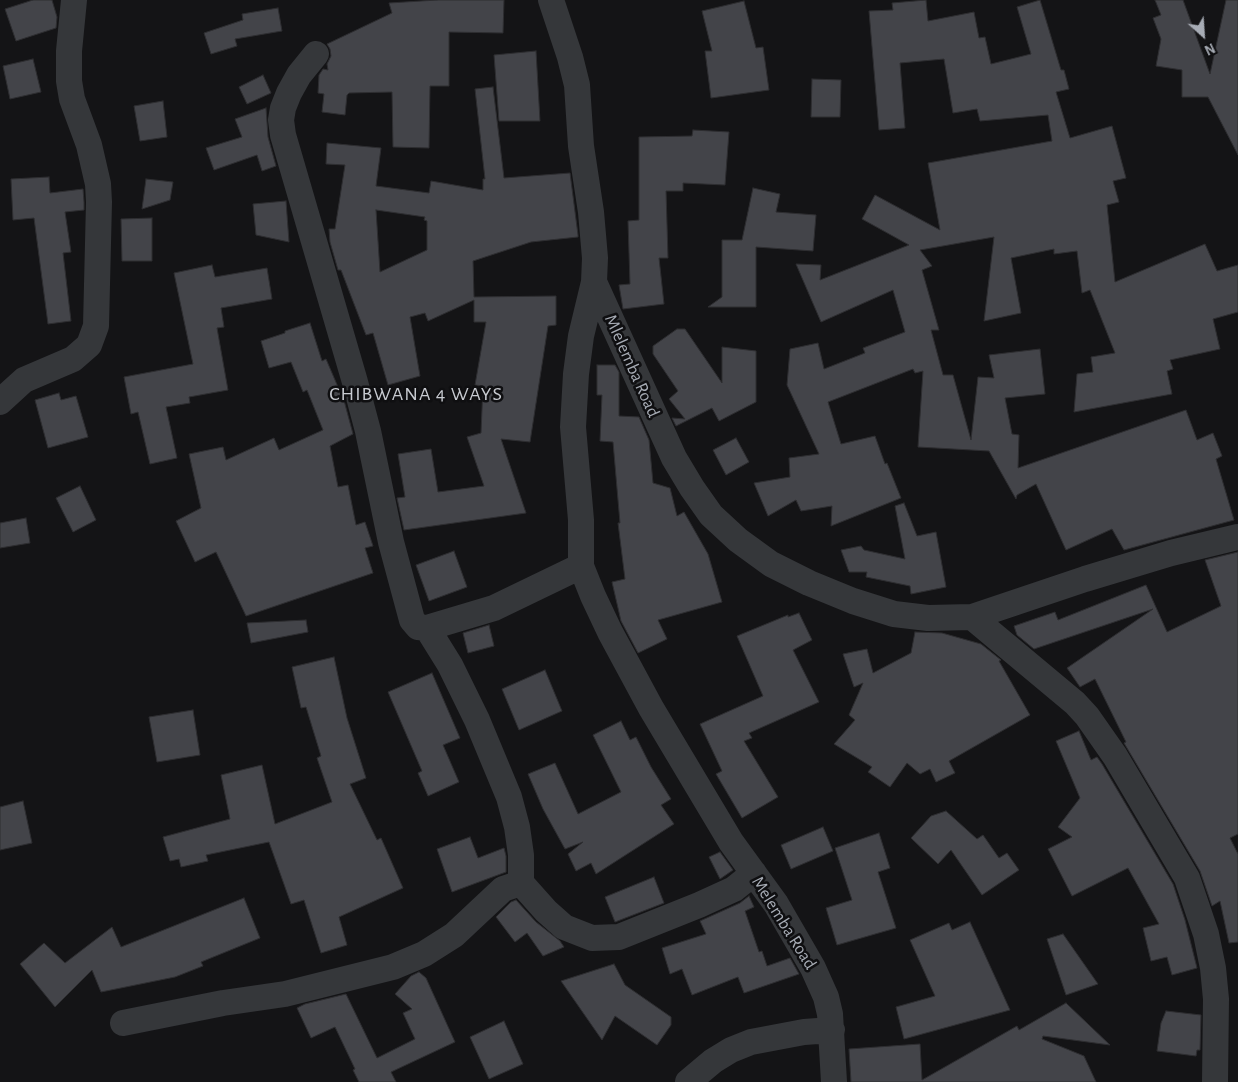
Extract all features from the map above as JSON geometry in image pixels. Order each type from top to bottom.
[{"type":"street","points":[[0,402],[24,380],[73,359],[89,345],[96,326],[98,184],[90,145],[72,100],[69,81],[69,51],[74,0]]},
{"type":"street","name":"Mlelemba Road","points":[[551,0],[573,64],[577,85],[581,146],[591,212],[594,282],[674,458],[711,516],[738,540],[770,564],[809,583],[853,601],[894,614],[928,618],[972,617],[1085,579],[1171,553],[1238,537]]},
{"type":"street","points":[[316,54],[299,75],[289,93],[281,120],[282,135],[355,382],[368,431],[391,542],[412,620],[418,627],[427,628],[494,608],[581,566],[581,520],[573,428],[576,374],[581,336],[594,282]]},
{"type":"street","name":"Melemba Road","points":[[581,566],[592,596],[629,669],[731,842],[776,904],[813,968],[826,997],[830,1014],[834,1082]]},
{"type":"street","points":[[972,617],[1075,703],[1087,716],[1115,756],[1187,878],[1206,934],[1213,968],[1216,999],[1215,1082]]},
{"type":"street","points":[[427,628],[450,665],[477,720],[506,790],[517,827],[521,854],[521,882],[546,911],[564,927],[592,938],[619,937],[734,889],[754,874]]},
{"type":"street","points":[[123,1023],[223,1003],[285,994],[393,967],[424,954],[454,935],[504,889],[521,882]]},
{"type":"street","points":[[688,1082],[713,1061],[731,1050],[751,1042],[804,1032],[832,1030]]},
{"type":"building","points":[[33,0],[52,0],[57,17],[56,28],[16,41],[5,9]]},
{"type":"building","points":[[437,0],[504,0],[503,33],[449,32],[449,86],[430,86],[429,148],[393,147],[392,92],[349,93],[347,95],[345,115],[322,112],[324,94],[318,93],[319,75],[323,69],[328,70],[327,64],[331,56],[327,44],[392,13],[389,3]]},
{"type":"building","points":[[926,0],[928,21],[974,12],[979,38],[985,37],[991,64],[1031,54],[1017,7],[1040,0],[1061,70],[1064,70],[1069,89],[1056,92],[1070,138],[1112,126],[1126,178],[1113,181],[1119,202],[1107,205],[1115,282],[1205,244],[1217,271],[1238,265],[1238,312],[1213,319],[1220,349],[1170,360],[1173,369],[1167,371],[1172,394],[1074,412],[1077,374],[1093,372],[1091,357],[1115,353],[1090,290],[1082,293],[1077,251],[1054,254],[1054,249],[1011,258],[1021,313],[984,321],[994,237],[920,250],[932,266],[922,270],[939,330],[931,330],[943,375],[953,375],[971,440],[978,377],[994,378],[989,355],[1040,349],[1045,394],[1005,398],[1012,434],[1019,435],[1018,468],[1186,410],[1197,440],[1213,433],[1222,456],[1216,459],[1234,520],[1124,550],[1112,529],[1066,550],[1036,484],[1017,495],[1016,499],[989,451],[918,447],[923,371],[915,373],[913,369],[828,402],[841,444],[875,436],[885,464],[887,463],[901,498],[831,526],[832,506],[801,511],[796,500],[768,516],[754,483],[790,477],[789,458],[819,454],[787,385],[790,349],[818,343],[824,369],[865,353],[863,348],[905,332],[893,290],[821,322],[796,264],[821,265],[820,280],[909,245],[862,219],[875,195],[940,230],[928,163],[1052,141],[1048,115],[980,121],[977,109],[953,113],[944,59],[900,63],[905,128],[879,130],[869,11],[893,10],[892,3]]},
{"type":"building","points":[[1155,0],[1183,0],[1210,74],[1226,0],[1238,0],[1238,155],[1208,97],[1182,97],[1182,70],[1156,66],[1161,39],[1153,18],[1161,15]]},
{"type":"building","points":[[744,1],[756,48],[763,47],[769,90],[711,98],[705,51],[712,51],[702,11]]},
{"type":"building","points":[[278,8],[282,31],[235,39],[237,46],[211,54],[204,33],[243,20],[242,14]]},
{"type":"building","points":[[536,51],[540,121],[499,121],[494,55]]},
{"type":"building","points":[[33,59],[41,92],[10,99],[3,66]]},
{"type":"building","points":[[263,75],[271,93],[247,104],[239,87]]},
{"type":"building","points":[[812,79],[841,80],[840,117],[811,117]]},
{"type":"building","points":[[493,87],[504,178],[570,173],[578,237],[531,242],[473,261],[474,297],[556,296],[556,325],[548,326],[530,442],[501,439],[526,513],[404,530],[397,498],[405,497],[398,454],[431,449],[438,492],[484,486],[467,437],[481,433],[483,386],[475,385],[486,322],[474,322],[474,300],[428,321],[425,313],[410,317],[420,376],[388,385],[373,333],[366,335],[341,270],[338,270],[330,242],[329,229],[335,229],[345,165],[326,164],[327,143],[381,148],[376,186],[429,193],[431,181],[483,190],[483,179],[485,179],[475,89]],"holes":[[[376,210],[425,217],[424,220],[427,221],[427,250],[380,272]]]},
{"type":"building","points":[[163,101],[167,137],[140,141],[134,106]]},
{"type":"building","points":[[266,108],[268,137],[276,166],[262,171],[257,155],[214,170],[206,148],[242,137],[235,119]]},
{"type":"building","points":[[693,130],[729,132],[725,185],[683,183],[683,191],[666,191],[668,258],[659,258],[664,304],[623,309],[619,285],[630,284],[628,221],[639,220],[639,137],[692,136]]},
{"type":"building","points":[[49,177],[50,193],[83,189],[84,210],[65,212],[71,252],[63,253],[71,321],[48,324],[34,218],[13,220],[11,179]]},
{"type":"building","points":[[146,179],[173,182],[170,200],[142,209]]},
{"type":"building","points":[[753,188],[780,194],[776,212],[816,215],[813,251],[756,247],[756,307],[708,307],[722,297],[722,240],[742,240]]},
{"type":"building","points":[[286,201],[289,242],[256,235],[253,204]]},
{"type":"building","points":[[152,218],[152,261],[122,261],[121,219]]},
{"type":"building","points":[[212,265],[215,277],[267,268],[272,299],[221,308],[224,327],[217,328],[228,390],[189,397],[190,403],[166,407],[177,458],[150,464],[138,412],[131,414],[124,377],[193,364],[174,273]]},
{"type":"building","points":[[310,323],[322,361],[326,359],[342,393],[353,434],[330,446],[338,487],[348,485],[356,525],[365,522],[373,546],[365,548],[373,573],[246,616],[216,552],[195,562],[176,521],[201,508],[189,454],[223,447],[226,460],[274,438],[279,450],[323,430],[307,390],[303,392],[291,362],[269,368],[261,341]]},
{"type":"building","points":[[677,329],[685,329],[722,383],[722,347],[756,351],[756,402],[719,421],[712,408],[676,426],[672,418],[685,419],[669,399],[678,391],[653,354],[653,346]]},
{"type":"building","points":[[597,365],[615,365],[619,372],[619,416],[639,417],[649,440],[653,483],[670,488],[677,516],[684,512],[708,554],[722,602],[658,620],[667,639],[638,653],[621,621],[612,582],[625,579],[618,523],[620,523],[613,442],[600,441],[602,395],[597,395]]},
{"type":"building","points":[[59,393],[61,400],[76,396],[88,437],[48,448],[35,400]]},
{"type":"building","points":[[736,438],[749,462],[726,475],[713,450]]},
{"type":"building","points":[[80,486],[96,520],[73,532],[56,498]]},
{"type":"building","points":[[904,503],[917,536],[936,532],[946,587],[911,594],[910,586],[866,577],[867,572],[849,572],[841,550],[861,546],[864,550],[905,559],[895,506]]},
{"type":"building","points":[[26,518],[30,543],[0,548],[0,523]]},
{"type":"building","points":[[454,551],[467,587],[429,601],[416,565]]},
{"type":"building","points":[[1238,552],[1238,834],[1230,838],[1238,854],[1238,942],[1229,943],[1220,901],[1212,906],[1200,871],[1124,743],[1126,742],[1095,679],[1080,687],[1067,668],[1153,609],[1034,649],[1017,635],[1014,626],[1055,612],[1058,620],[1146,585],[1167,632],[1221,606],[1205,560]]},
{"type":"building","points":[[799,613],[812,640],[793,650],[819,702],[749,733],[752,738],[744,741],[778,797],[742,818],[716,774],[722,771],[700,724],[763,696],[737,636],[788,615],[788,617]]},
{"type":"building","points":[[306,620],[308,632],[251,643],[247,623]]},
{"type":"building","points":[[489,625],[494,646],[468,653],[463,633]]},
{"type":"building","points":[[915,632],[942,633],[981,644],[1001,660],[999,661],[1030,715],[949,761],[955,773],[936,782],[930,769],[920,774],[907,763],[890,787],[868,772],[872,767],[834,744],[855,720],[849,715],[863,683],[854,687],[843,654],[867,649],[873,673],[911,653]]},
{"type":"building","points":[[334,657],[347,718],[366,778],[350,784],[377,840],[381,838],[403,888],[339,917],[347,945],[321,953],[304,900],[291,904],[269,842],[206,855],[208,861],[181,867],[179,859],[170,861],[163,837],[230,819],[221,775],[262,765],[275,824],[332,802],[317,758],[321,756],[306,707],[301,708],[292,667]]},
{"type":"building","points":[[545,670],[562,711],[519,730],[502,689]]},
{"type":"building","points":[[432,673],[460,738],[443,745],[459,782],[428,796],[418,773],[422,771],[388,692]]},
{"type":"building","points":[[193,710],[200,755],[157,762],[149,717]]},
{"type":"building","points":[[621,721],[630,740],[636,737],[651,767],[671,799],[661,805],[674,824],[596,874],[591,863],[576,871],[568,854],[583,842],[565,849],[543,809],[528,774],[555,763],[578,814],[621,792],[593,735]]},
{"type":"building","points":[[1079,731],[1091,760],[1097,757],[1102,764],[1173,884],[1185,920],[1197,968],[1172,975],[1167,957],[1151,961],[1143,928],[1159,924],[1128,868],[1072,896],[1048,849],[1072,837],[1058,827],[1080,798],[1056,741]]},
{"type":"building","points":[[23,801],[32,843],[0,850],[0,807]]},
{"type":"building","points":[[946,811],[977,839],[983,835],[999,858],[1007,853],[1019,870],[982,895],[951,850],[938,864],[911,838],[931,816]]},
{"type":"building","points":[[823,827],[833,851],[791,869],[781,845]]},
{"type":"building","points":[[879,833],[890,868],[878,872],[896,928],[837,945],[826,908],[852,900],[835,848]]},
{"type":"building","points":[[470,837],[478,858],[504,848],[506,872],[452,892],[437,849]]},
{"type":"building","points":[[720,852],[733,870],[720,879],[709,857]]},
{"type":"building","points":[[654,877],[664,903],[615,922],[605,897]]},
{"type":"building","points":[[749,896],[754,907],[745,911],[759,952],[762,951],[767,966],[790,958],[799,974],[744,993],[738,977],[692,995],[682,969],[670,974],[662,948],[706,934],[700,921],[740,903]]},
{"type":"building","points":[[244,898],[260,938],[201,962],[203,966],[175,977],[101,992],[92,970],[55,1007],[20,964],[44,943],[65,963],[112,927],[121,947]]},
{"type":"building","points":[[516,900],[536,922],[560,941],[564,947],[543,956],[527,933],[515,942],[496,917],[511,902]]},
{"type":"building","points":[[970,922],[1010,1010],[904,1039],[896,1007],[935,996],[910,940],[949,923],[952,930]]},
{"type":"building","points":[[1063,934],[1098,984],[1066,995],[1047,939]]},
{"type":"building","points":[[614,964],[625,985],[671,1017],[671,1025],[657,1045],[615,1016],[602,1040],[561,981]]},
{"type":"building","points":[[419,972],[426,978],[455,1042],[391,1072],[396,1082],[359,1082],[353,1070],[355,1069],[335,1027],[311,1038],[297,1008],[305,1004],[346,994],[377,1058],[415,1039],[403,1013],[412,1009],[395,994],[411,976]]},
{"type":"building","points":[[1066,1003],[1110,1045],[1043,1036],[1042,1039],[1084,1056],[1096,1082],[851,1082],[849,1049],[920,1044],[922,1080],[1017,1026],[1019,1030]]},
{"type":"building","points":[[1166,1011],[1201,1015],[1200,1050],[1197,1050],[1196,1056],[1157,1051],[1161,1023]]},
{"type":"building","points":[[504,1021],[523,1064],[489,1079],[470,1037]]},
{"type":"district","name":"CHIBWANA 4 WAYS","points":[[416,394]]}]
